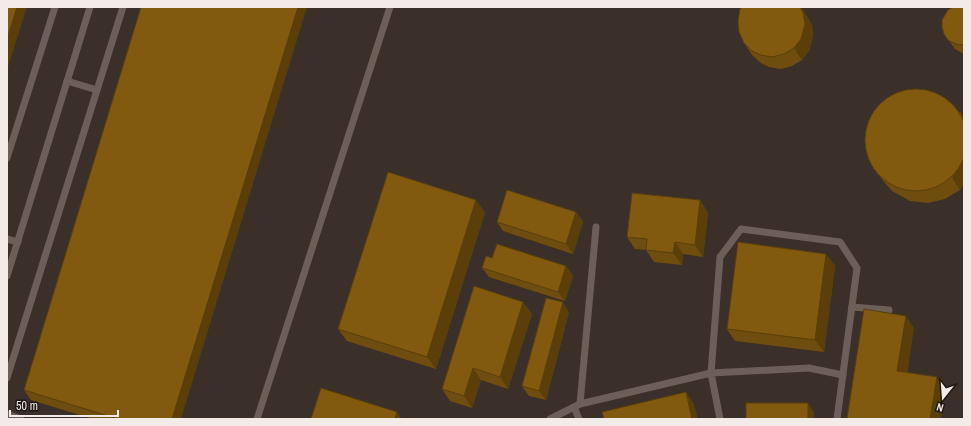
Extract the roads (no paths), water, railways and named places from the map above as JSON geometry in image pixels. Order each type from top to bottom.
[{"type":"lane","points":[[7,158],[55,7]]},
{"type":"lane","points":[[7,276],[90,7]]},
{"type":"lane","points":[[7,378],[123,7]]},
{"type":"lane","points":[[257,419],[390,7]]},
{"type":"lane","points":[[67,81],[97,90]]},
{"type":"lane","points":[[579,419],[577,405],[596,227]]},
{"type":"lane","points":[[720,419],[711,373],[720,257],[741,229],[840,242],[857,268],[837,419]]},
{"type":"lane","points":[[7,238],[18,242]]},
{"type":"lane","points":[[852,307],[888,310]]},
{"type":"lane","points":[[550,419],[577,405],[711,373],[810,368],[843,375]]},
{"type":"lane","points":[[7,414],[22,419]]}]
